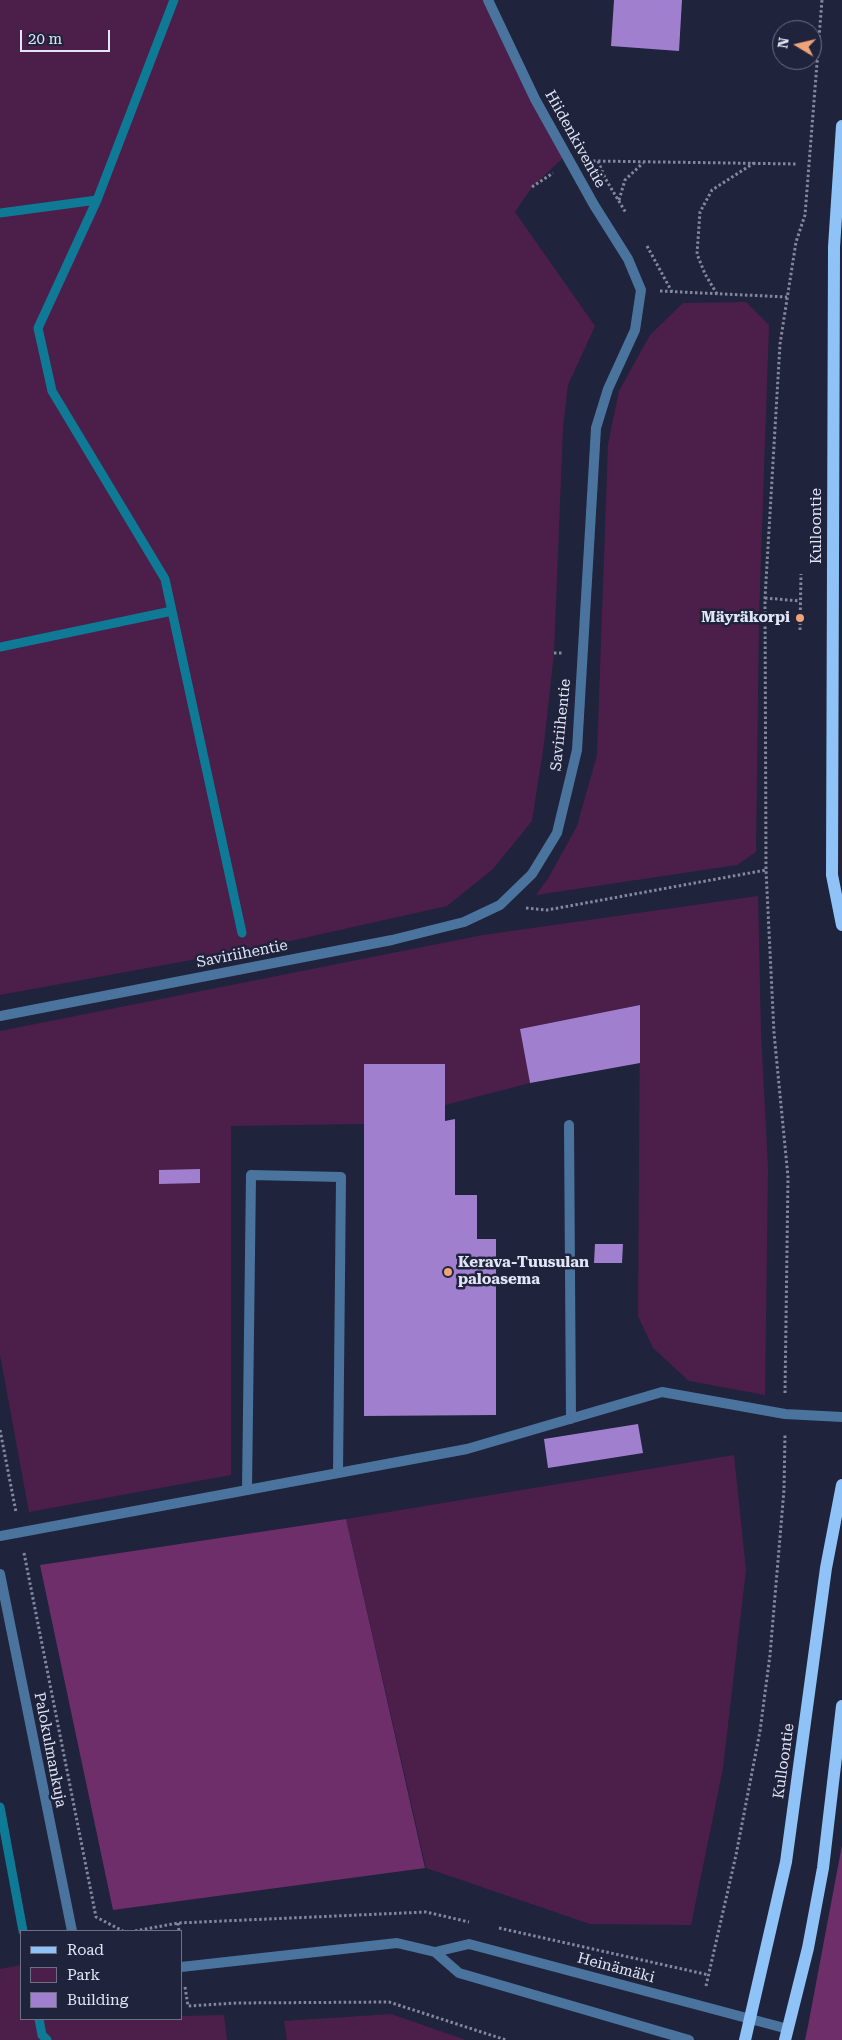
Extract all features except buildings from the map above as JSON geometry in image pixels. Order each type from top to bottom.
[{"type":"main road","name":"Kulloontie","points":[[842,126],[838,247],[832,875],[842,925]]},
{"type":"main road","name":"Kulloontie","points":[[745,2040],[786,1862],[826,1568],[842,1485]]},
{"type":"main road","points":[[787,2034],[808,1948],[823,1868],[842,1706]]},
{"type":"street","name":"Hiidenkiventie","points":[[488,0],[535,99],[628,259],[641,290]]},
{"type":"street","name":"Saviriihentie","points":[[0,1016],[392,940],[464,922],[500,906],[532,874],[557,833],[577,750],[596,428],[608,389],[635,330],[641,290]]},
{"type":"street","points":[[570,1125],[571,1418]]},
{"type":"street","points":[[246,1490],[251,1175],[341,1177],[338,1473]]},
{"type":"street","points":[[0,1536],[467,1449],[662,1392],[785,1414],[842,1417]]},
{"type":"street","name":"Palokulmankuja","points":[[0,1574],[72,1930]]},
{"type":"street","name":"Heinämäki","points":[[182,1968],[397,1943],[436,1952],[469,1944],[750,2019],[787,2034]]},
{"type":"street","points":[[436,1952],[458,1973],[690,2040]]},
{"type":"path","points":[[701,2007],[736,1855],[760,1731],[770,1655],[782,1510],[788,1177],[774,1033],[766,870],[765,598],[780,344],[796,242],[805,215],[822,0]]},
{"type":"path","points":[[570,161],[798,164]]},
{"type":"path","points":[[618,200],[625,180],[643,163]]},
{"type":"path","points":[[717,294],[705,274],[697,254],[700,212],[712,190],[754,163]]},
{"type":"path","points":[[641,290],[787,297]]},
{"type":"path","points":[[800,630],[801,574]]},
{"type":"path","points":[[765,598],[800,601]]},
{"type":"path","points":[[500,906],[547,910],[766,870]]},
{"type":"path","points":[[0,1430],[96,1917],[121,1930]]},
{"type":"path","points":[[178,1923],[179,1930]]},
{"type":"path","points":[[182,1973],[188,2006],[237,2003],[390,2002],[506,2040]]},
{"type":"green space","points":[[0,0],[487,0],[563,158],[532,187],[515,212],[595,326],[568,385],[563,428],[554,653],[544,744],[532,821],[493,869],[447,906],[268,946],[0,995]]},
{"type":"green space","points":[[746,302],[769,325],[759,617],[756,852],[737,865],[536,895],[549,877],[577,826],[597,755],[608,444],[619,391],[650,335],[683,303]]},
{"type":"green space","points":[[758,896],[761,1032],[768,1168],[765,1395],[689,1381],[653,1348],[638,1316],[640,1005],[520,1029],[530,1083],[445,1105],[445,1064],[365,1064],[364,1124],[231,1126],[231,1475],[29,1512],[0,1355],[0,1031],[483,935]]},
{"type":"green space","points":[[734,1455],[746,1570],[723,1768],[691,1925],[590,1924],[426,1868],[346,1519]]},
{"type":"green space","points":[[20,1965],[20,2020],[182,2020],[182,2016],[224,2015],[227,2040],[0,2040],[0,1969]]},
{"type":"green space","points":[[391,2014],[466,2040],[287,2040],[284,2021]]},
{"type":"shaded area","points":[[346,1519],[425,1868],[113,1910],[40,1565]]},
{"type":"shaded area","points":[[842,1845],[842,2040],[805,2040],[808,2026]]},
{"type":"waterway","points":[[174,0],[97,200],[38,328],[52,391],[165,579],[242,933]]},
{"type":"waterway","points":[[0,213],[97,200]]},
{"type":"waterway","points":[[0,647],[172,611]]},
{"type":"waterway","points":[[0,1807],[23,1930]]},
{"type":"waterway","points":[[39,2020],[42,2035],[47,2040]]},
{"type":"place","name":"Mäyräkorpi","points":[[800,618]]},
{"type":"place","name":"Kerava-Tuusulan paloasema","points":[[448,1272]]}]
